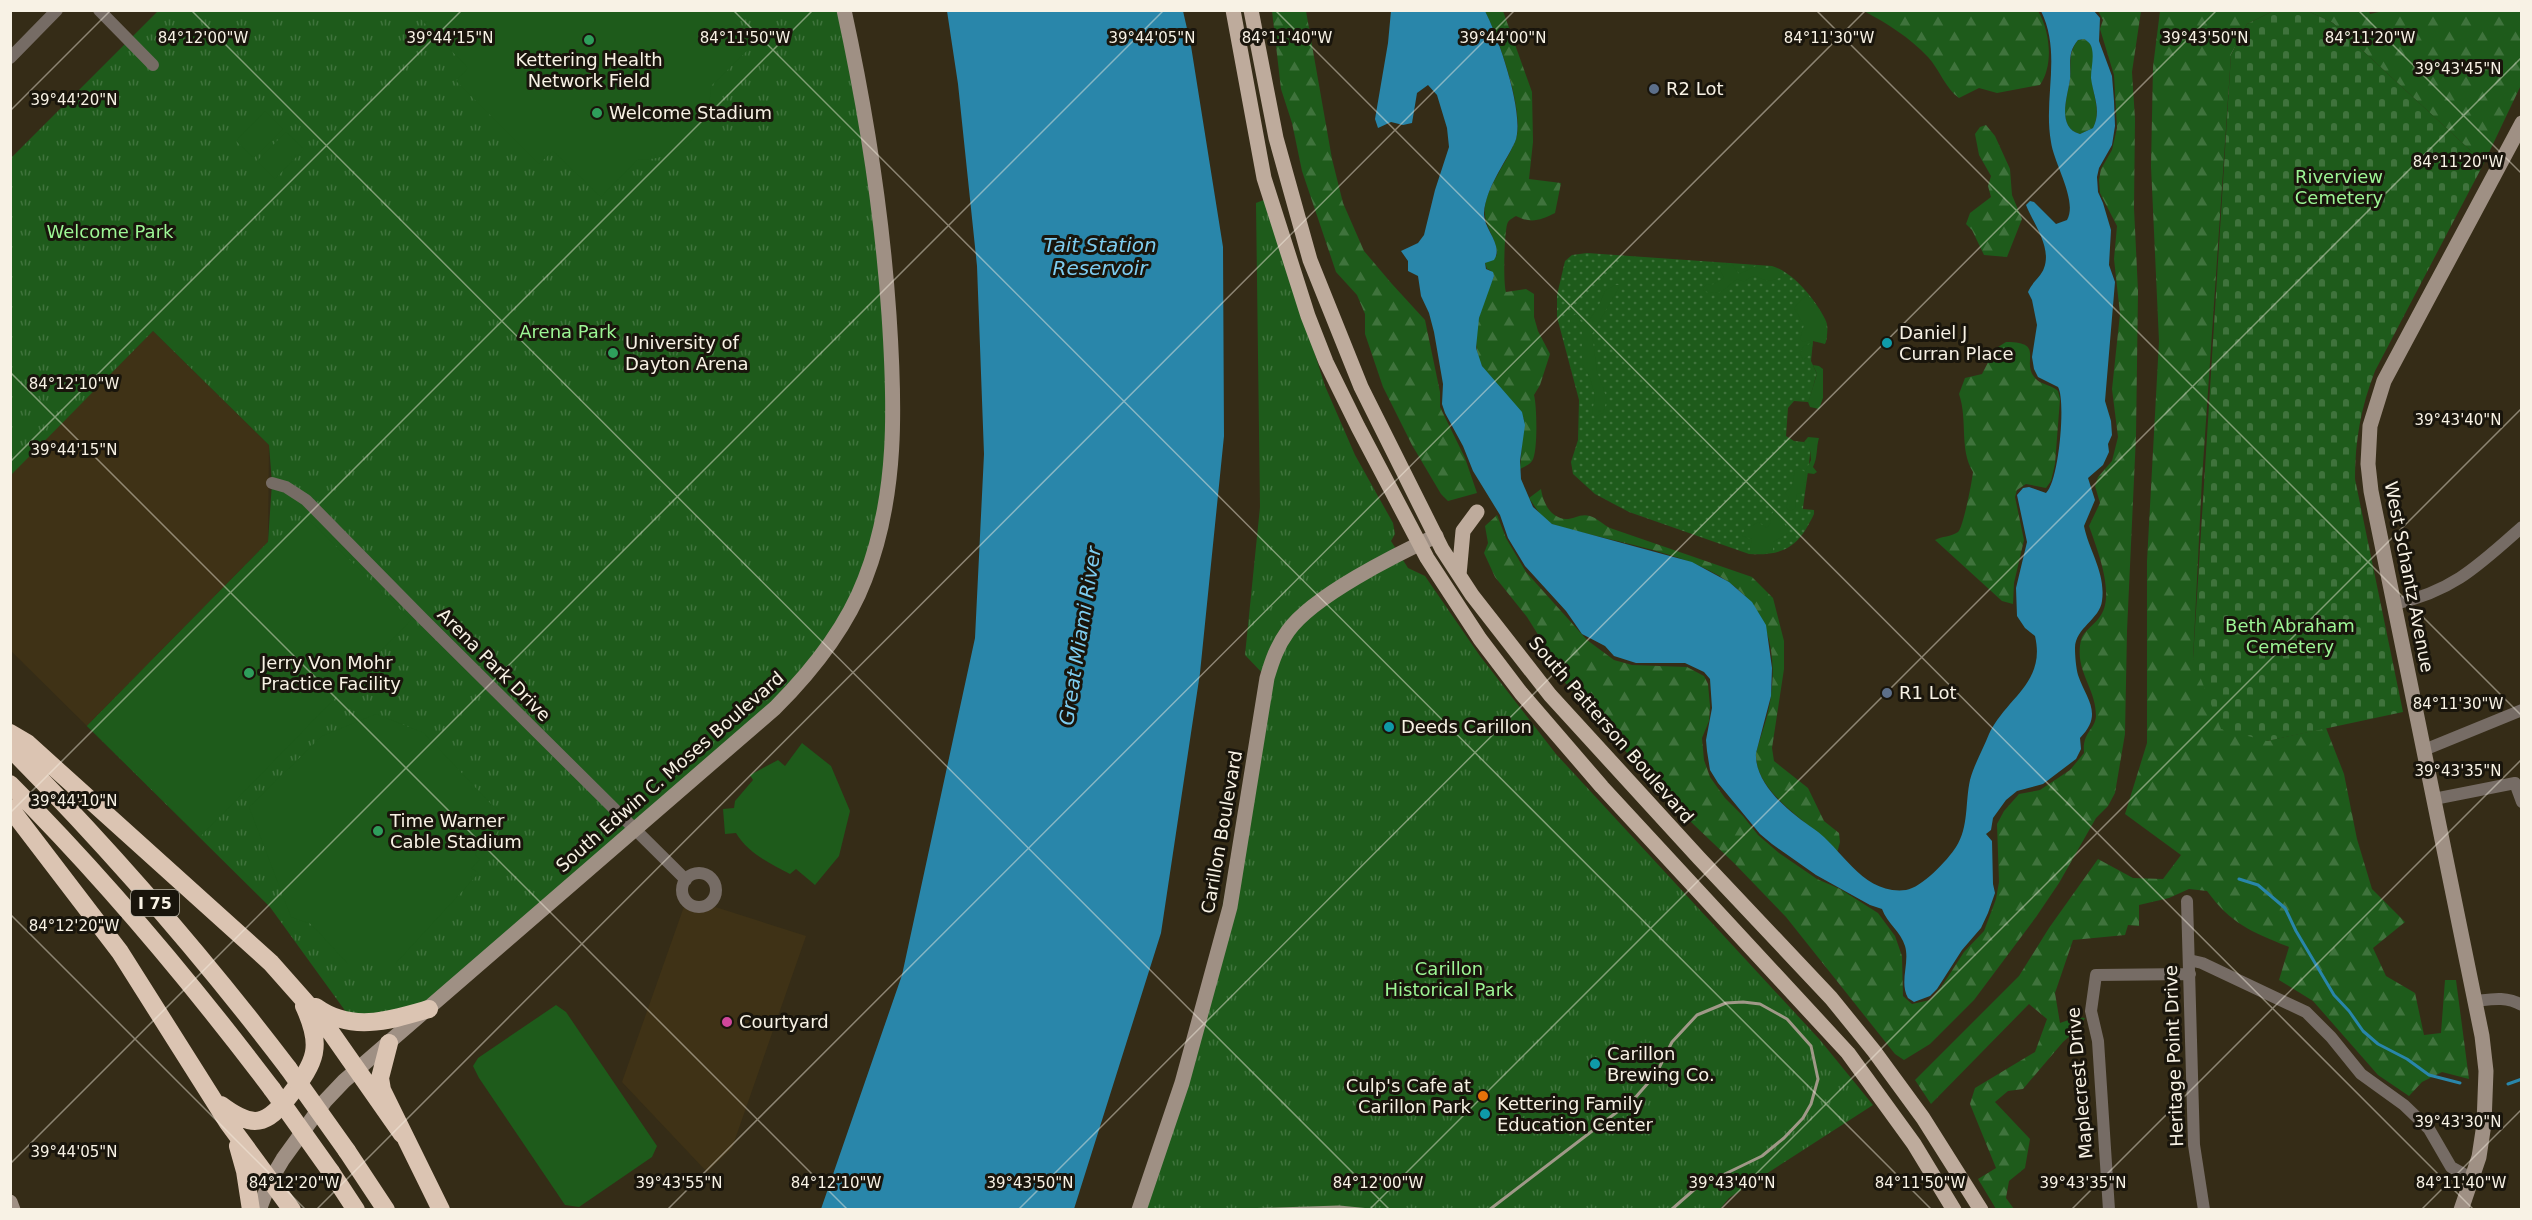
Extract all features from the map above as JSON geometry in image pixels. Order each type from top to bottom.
[{"type":"highway","points":[[10,733],[27,743],[271,963],[325,1024],[402,1134]]},
{"type":"highway","name":"I 75","points":[[10,748],[161,909],[288,1068],[386,1209]]},
{"type":"highway","name":"I 75","points":[[10,784],[86,863],[155,942],[272,1089],[356,1209]]},
{"type":"highway","points":[[10,808],[120,952],[228,1123],[292,1209]]},
{"type":"highway","points":[[300,996],[322,1012],[354,1023],[390,1020],[429,1009]]},
{"type":"highway","points":[[215,1101],[234,1115],[249,1120],[259,1120],[275,1114],[307,1073],[313,1060],[313,1030],[300,996]]},
{"type":"highway","points":[[389,1043],[380,1078],[382,1090],[441,1209]]},
{"type":"highway","points":[[228,1123],[245,1171],[250,1209]]},
{"type":"main road","name":"South Edwin C. Moses Boulevard","points":[[259,1209],[270,1181],[325,1101],[357,1069],[775,708],[819,660],[857,598],[873,559],[884,520],[893,439],[893,375],[887,285],[867,122],[844,10]]},
{"type":"main road","points":[[1233,10],[1264,178],[1308,316],[1349,408],[1426,558],[1480,639],[1521,693],[1602,787],[1848,1053],[1914,1144],[1954,1209]]},
{"type":"main road","name":"South Patterson Boulevard","points":[[1251,10],[1276,138],[1310,260],[1361,387],[1436,536],[1459,574],[1550,695],[1831,998],[1874,1051],[1923,1118],[1981,1209]]},
{"type":"main road","name":"West Schantz Avenue","points":[[2461,1209],[2473,1179],[2484,1124],[2487,1095],[2486,1071],[2476,1001],[2371,491],[2368,464],[2369,433],[2375,404],[2384,381],[2522,123]]},
{"type":"main road","points":[[1459,574],[1463,531],[1477,512]]},
{"type":"main road","name":"Carillon Boulevard","points":[[1139,1209],[1182,1083],[1230,907],[1267,678],[1273,659],[1288,630],[1314,606],[1436,536]]},
{"type":"main road","points":[[10,1202],[13,1209]]},
{"type":"street","points":[[10,58],[57,10]]},
{"type":"street","points":[[99,10],[153,65]]},
{"type":"street","name":"Arena Park Drive","points":[[272,483],[286,487],[306,500],[686,880]]},
{"type":"street","points":[[2395,604],[2432,594],[2455,582],[2480,564],[2522,527]]},
{"type":"street","points":[[2424,750],[2522,710]]},
{"type":"street","points":[[2434,799],[2518,782],[2522,802]]},
{"type":"street","name":"Heritage Point Drive","points":[[2187,901],[2190,1071],[2194,1145],[2204,1209]]},
{"type":"street","points":[[2189,960],[2212,967],[2306,1012],[2331,1037],[2361,1074],[2413,1113],[2429,1129],[2451,1167],[2473,1179]]},
{"type":"street","name":"Maplecrest Drive","points":[[2109,1209],[2098,1041],[2091,1011],[2096,975],[2190,974]]},
{"type":"street","points":[[2476,1001],[2509,999],[2522,1005]]},
{"type":"shaded area","points":[[153,331],[269,445],[268,542],[87,726],[11,651],[10,475]]},
{"type":"shaded area","points":[[687,898],[806,936],[732,1148],[707,1172],[622,1082]]},
{"type":"green space","points":[[2388,10],[2521,11],[2521,85],[2484,163],[2333,23],[2308,11],[2369,11],[2370,14]]},
{"type":"green space","name":"Arena Park","points":[[158,11],[844,11],[860,84],[893,384],[873,559],[819,660],[443,998],[354,1023],[270,907],[87,726],[268,542],[272,483],[269,445],[153,331],[11,475],[11,158]]},
{"type":"green space","name":"Welcome Stadium","points":[[704,11],[721,27],[733,24],[754,44],[711,86],[705,117],[691,140],[681,149],[669,155],[637,160],[601,197],[553,151],[539,164],[456,81],[468,68],[414,12]]},
{"type":"green space","points":[[1272,11],[1306,11],[1332,159],[1343,203],[1364,251],[1425,320],[1440,392],[1440,407],[1465,458],[1477,493],[1448,501],[1441,494],[1412,445],[1383,387],[1365,334],[1365,314],[1357,295],[1336,272],[1302,171],[1292,123],[1281,89]]},
{"type":"green space","points":[[1485,11],[1503,11],[1532,92],[1533,142],[1529,179],[1561,183],[1555,213],[1536,220],[1526,220],[1516,216],[1509,221],[1507,226],[1504,268],[1506,292],[1526,289],[1534,294],[1534,317],[1538,331],[1550,354],[1540,385],[1534,395],[1536,429],[1534,456],[1529,464],[1520,469],[1524,419],[1484,369],[1476,346],[1481,310],[1494,276],[1485,263],[1497,255],[1495,242],[1486,219],[1485,206],[1490,190],[1516,139],[1518,127],[1509,74]]},
{"type":"green space","points":[[1864,11],[2038,11],[2048,38],[2049,48],[2044,77],[2040,85],[1997,93],[1979,88],[1959,98],[1921,50],[1898,31]]},
{"type":"green space","points":[[2098,11],[2141,11],[2132,72],[2138,291],[2136,436],[2127,631],[2125,734],[2115,793],[2108,806],[2096,818],[2059,883],[2036,917],[1974,1000],[1930,1044],[1904,1060],[1895,1054],[1786,917],[1734,863],[1648,781],[1634,761],[1561,678],[1547,649],[1527,617],[1495,577],[1484,553],[1488,543],[1485,526],[1497,515],[1506,538],[1526,572],[1587,640],[1614,660],[1632,665],[1687,667],[1704,676],[1708,684],[1710,706],[1709,721],[1702,738],[1704,760],[1710,777],[1725,798],[1758,835],[1779,853],[1817,879],[1840,889],[1878,913],[1895,936],[1902,956],[1903,996],[1912,1004],[1930,1000],[1964,952],[1984,931],[1996,899],[1999,882],[1997,824],[2004,811],[2019,794],[2040,790],[2070,770],[2084,753],[2085,740],[2096,716],[2093,696],[2080,661],[2080,651],[2082,637],[2101,615],[2105,606],[2103,571],[2089,526],[2100,503],[2095,486],[2098,477],[2112,461],[2118,437],[2112,389],[2120,314],[2114,259],[2117,226],[2100,193],[2099,180],[2101,169],[2112,150],[2117,128],[2114,75],[2100,29],[2103,20]]},
{"type":"green space","points":[[2160,11],[2273,11],[2247,24],[2231,55],[2202,479],[2193,659],[2267,741],[2326,728],[2344,774],[2357,839],[2372,889],[2405,922],[2373,948],[2386,976],[2415,993],[2424,1035],[2441,1033],[2445,980],[2456,980],[2469,1079],[2442,1072],[2422,1082],[2409,1096],[2378,1075],[2313,1001],[2279,980],[2289,947],[2243,926],[2225,912],[2207,891],[2189,889],[2169,898],[2139,905],[2139,926],[2128,925],[2125,935],[2073,940],[2055,993],[2060,1023],[2077,1017],[2085,1018],[2079,1028],[2063,1042],[2023,1089],[2008,1091],[1995,1102],[2030,1139],[2025,1168],[2009,1181],[2006,1198],[2014,1209],[1996,1209],[1978,1179],[1996,1168],[1970,1104],[1975,1088],[2035,1052],[2047,1019],[2029,1004],[1931,1104],[1915,1080],[2019,976],[2049,928],[2098,859],[2133,878],[2163,879],[2181,855],[2125,814],[2147,743],[2147,561],[2159,341],[2151,166],[2153,67]]},
{"type":"green space","points":[[2273,11],[2308,11],[2333,23],[2484,163],[2375,371],[2366,398],[2358,437],[2355,479],[2403,712],[2267,741],[2221,729],[2193,659],[2231,55],[2247,24]]},
{"type":"green space","points":[[2084,39],[2092,49],[2092,82],[2096,117],[2093,128],[2080,134],[2069,126],[2065,106],[2072,51],[2078,40]]},
{"type":"green space","points":[[265,111],[283,129],[254,158],[236,141]]},
{"type":"green space","points":[[1986,125],[1995,136],[2010,169],[2012,195],[2022,219],[2007,257],[1984,255],[1972,230],[1966,224],[1970,213],[1991,197],[1988,186],[1991,176],[1979,155],[1975,134],[1980,127]]},
{"type":"green space","points":[[286,132],[304,149],[275,179],[257,161]]},
{"type":"green space","name":"Carillon Historical Park","points":[[1266,199],[1325,386],[1355,455],[1393,523],[1395,534],[1391,541],[1408,568],[1425,576],[1480,656],[1556,754],[1820,1040],[1873,1105],[1729,1198],[1720,1209],[1139,1210],[1200,1023],[1267,678],[1245,655],[1260,507],[1256,203]]},
{"type":"green space","points":[[1587,253],[1772,266],[1788,274],[1803,287],[1821,311],[1826,322],[1826,342],[1824,344],[1824,342],[1813,341],[1811,361],[1817,374],[1808,402],[1794,401],[1788,408],[1786,436],[1794,441],[1804,442],[1810,449],[1803,509],[1814,510],[1814,514],[1803,534],[1789,547],[1772,553],[1749,554],[1629,512],[1595,494],[1573,474],[1571,462],[1578,440],[1579,400],[1557,317],[1557,295],[1565,261],[1572,255]]},
{"type":"green space","points":[[1731,263],[1739,274],[1758,265],[1764,268],[1780,269],[1782,277],[1770,281],[1754,276],[1744,282],[1737,279],[1719,292],[1704,291],[1703,288],[1706,285],[1714,284],[1724,278],[1720,270],[1722,265]]},
{"type":"green space","points":[[1619,285],[1618,289],[1592,334],[1597,371],[1607,399],[1603,413],[1595,417],[1592,413],[1595,396],[1590,378],[1582,364],[1582,331],[1577,324],[1570,322],[1570,318],[1576,314],[1581,322],[1588,322],[1605,291]]},
{"type":"green space","points":[[1807,294],[1824,317],[1827,336],[1825,344],[1813,341],[1811,354],[1803,360],[1800,353],[1804,346],[1812,343],[1809,340],[1803,342],[1800,339],[1804,325],[1794,308]]},
{"type":"green space","points":[[2006,342],[2026,346],[2029,350],[2032,373],[2039,382],[2058,391],[2060,399],[2055,464],[2051,481],[2046,488],[2026,484],[2017,490],[2015,497],[2024,540],[2014,583],[2013,604],[2002,601],[1935,540],[1955,534],[1960,529],[1973,472],[1966,454],[1962,404],[1959,394],[1965,378],[1982,374],[1995,349]]},
{"type":"green space","points":[[1813,365],[1823,369],[1823,398],[1819,409],[1810,407],[1808,402],[1817,374]]},
{"type":"green space","points":[[1808,437],[1819,438],[1813,467],[1817,472],[1806,473],[1804,492],[1797,494],[1795,508],[1791,511],[1786,508],[1789,497],[1785,493],[1792,486],[1795,470],[1799,468],[1805,472],[1811,460],[1810,450],[1804,442]]},
{"type":"green space","points":[[1541,489],[1546,504],[1560,518],[1590,516],[1610,528],[1752,577],[1773,598],[1784,641],[1784,669],[1772,748],[1774,761],[1808,788],[1824,821],[1839,833],[1840,842],[1837,853],[1775,795],[1758,768],[1756,753],[1771,695],[1771,648],[1758,613],[1735,587],[1705,568],[1668,555],[1552,524],[1542,517],[1529,498]]},
{"type":"green space","points":[[1774,511],[1781,513],[1788,533],[1773,542],[1773,551],[1751,554],[1752,539],[1742,536],[1746,526],[1750,527],[1758,522],[1767,528],[1771,522],[1769,518]]},
{"type":"green space","name":"Jerry Von Mohr Practice Facility","points":[[310,521],[411,620],[200,837],[87,726],[268,542]]},
{"type":"green space","name":"Time Warner Cable Stadium","points":[[376,714],[424,733],[491,804],[508,817],[485,849],[480,846],[475,854],[480,860],[471,868],[479,873],[395,964],[348,964],[311,924],[291,917],[249,807],[322,736]]},
{"type":"green space","points":[[802,743],[831,766],[850,811],[839,856],[815,885],[796,869],[790,874],[760,857],[736,833],[725,834],[723,809],[734,808],[735,801],[753,780],[750,775],[778,760],[785,766]]},
{"type":"green space","points":[[556,1005],[566,1012],[657,1146],[652,1157],[579,1207],[565,1205],[473,1066],[478,1058]]},
{"type":"water","name":"Tait Station Reservoir","points":[[947,11],[1183,11],[1191,46],[1223,247],[1224,436],[1200,673],[1161,933],[1074,1209],[821,1209],[902,975],[975,638],[984,454],[977,266],[958,84]]},
{"type":"water","points":[[1391,11],[1485,11],[1497,38],[1509,76],[1517,114],[1517,130],[1515,142],[1485,204],[1485,219],[1497,249],[1494,260],[1485,263],[1486,269],[1493,272],[1494,276],[1479,318],[1476,348],[1482,366],[1522,412],[1525,425],[1520,461],[1521,479],[1533,507],[1552,524],[1692,562],[1729,582],[1752,602],[1766,625],[1772,668],[1771,696],[1756,753],[1761,776],[1775,797],[1824,838],[1865,878],[1891,890],[1906,890],[1926,879],[1941,866],[1956,847],[1965,823],[1968,788],[1976,763],[1989,734],[2023,689],[2035,666],[2037,652],[2035,636],[2025,628],[2017,616],[2016,588],[2027,542],[2017,495],[2023,488],[2029,487],[2046,493],[2051,486],[2058,458],[2061,408],[2058,387],[2038,377],[2034,369],[2032,357],[2037,325],[2028,292],[2043,271],[2046,252],[2041,235],[2026,205],[2030,201],[2034,202],[2056,224],[2067,220],[2070,212],[2068,193],[2051,142],[2049,125],[2050,43],[2041,11],[2094,11],[2100,18],[2099,41],[2112,76],[2115,126],[2112,145],[2099,168],[2097,177],[2098,192],[2111,230],[2109,265],[2115,282],[2105,401],[2111,421],[2112,435],[2108,444],[2109,452],[2103,465],[2088,478],[2095,500],[2084,526],[2102,581],[2102,601],[2097,613],[2079,635],[2075,648],[2078,675],[2091,706],[2091,721],[2080,738],[2081,749],[2076,759],[2043,784],[2017,791],[2006,800],[1993,818],[1991,830],[1986,834],[1992,841],[1995,893],[1988,913],[1981,928],[1962,950],[1930,996],[1914,1002],[1908,998],[1904,986],[1905,946],[1882,909],[1870,905],[1816,875],[1772,844],[1760,834],[1718,783],[1710,770],[1707,751],[1706,740],[1712,708],[1710,679],[1704,672],[1685,663],[1636,663],[1614,656],[1605,646],[1582,634],[1566,611],[1525,566],[1508,538],[1500,515],[1473,471],[1463,446],[1445,413],[1442,404],[1443,384],[1429,313],[1421,296],[1418,276],[1408,271],[1408,261],[1401,251],[1418,243],[1424,235],[1449,147],[1447,128],[1437,95],[1428,85],[1417,93],[1412,123],[1403,125],[1391,122],[1378,128],[1375,119]],"holes":[[[2084,39],[2092,49],[2091,78],[2097,115],[2093,128],[2080,134],[2069,126],[2065,106],[2072,51],[2078,40]]]},
{"type":"waterway","points":[[2239,879],[2258,885],[2285,908],[2334,995],[2363,1031],[2378,1044],[2407,1059],[2429,1075],[2460,1083]]},
{"type":"waterway","points":[[2508,1084],[2522,1079]]},
{"type":"railway","points":[[1489,1210],[1634,1099],[1656,1074],[1672,1042],[1697,1015],[1726,1003],[1760,1004],[1787,1019],[1811,1046],[1818,1079],[1811,1104],[1803,1118],[1762,1156],[1696,1188],[1671,1210]]},
{"type":"railway","points":[[1242,1210],[1339,1207],[1370,1210]]},
{"type":"place","name":"Kettering Health Network Field","points":[[589,40]]},
{"type":"place","name":"R2 Lot","points":[[1654,89]]},
{"type":"place","name":"Welcome Stadium","points":[[597,113]]},
{"type":"place","name":"Daniel J Curran Place","points":[[1887,343]]},
{"type":"place","name":"University of Dayton Arena","points":[[613,353]]},
{"type":"place","name":"Jerry Von Mohr Practice Facility","points":[[249,673]]},
{"type":"place","name":"R1 Lot","points":[[1887,693]]},
{"type":"place","name":"Deeds Carillon","points":[[1389,727]]},
{"type":"place","name":"Time Warner Cable Stadium","points":[[378,831]]},
{"type":"place","name":"Courtyard","points":[[727,1022]]},
{"type":"place","name":"Carillon Brewing Co.","points":[[1595,1064]]},
{"type":"place","name":"Culp's Cafe at Carillon Park","points":[[1483,1096]]},
{"type":"place","name":"Kettering Family Education Center","points":[[1485,1114]]},
{"type":"park label","name":"Riverview Cemetery","points":[[2339,187]]},
{"type":"park label","name":"Welcome Park","points":[[110,232]]},
{"type":"park label","name":"Beth Abraham Cemetery","points":[[2290,636]]},
{"type":"water label","name":"Great Miami River","points":[[1080,636]]}]
